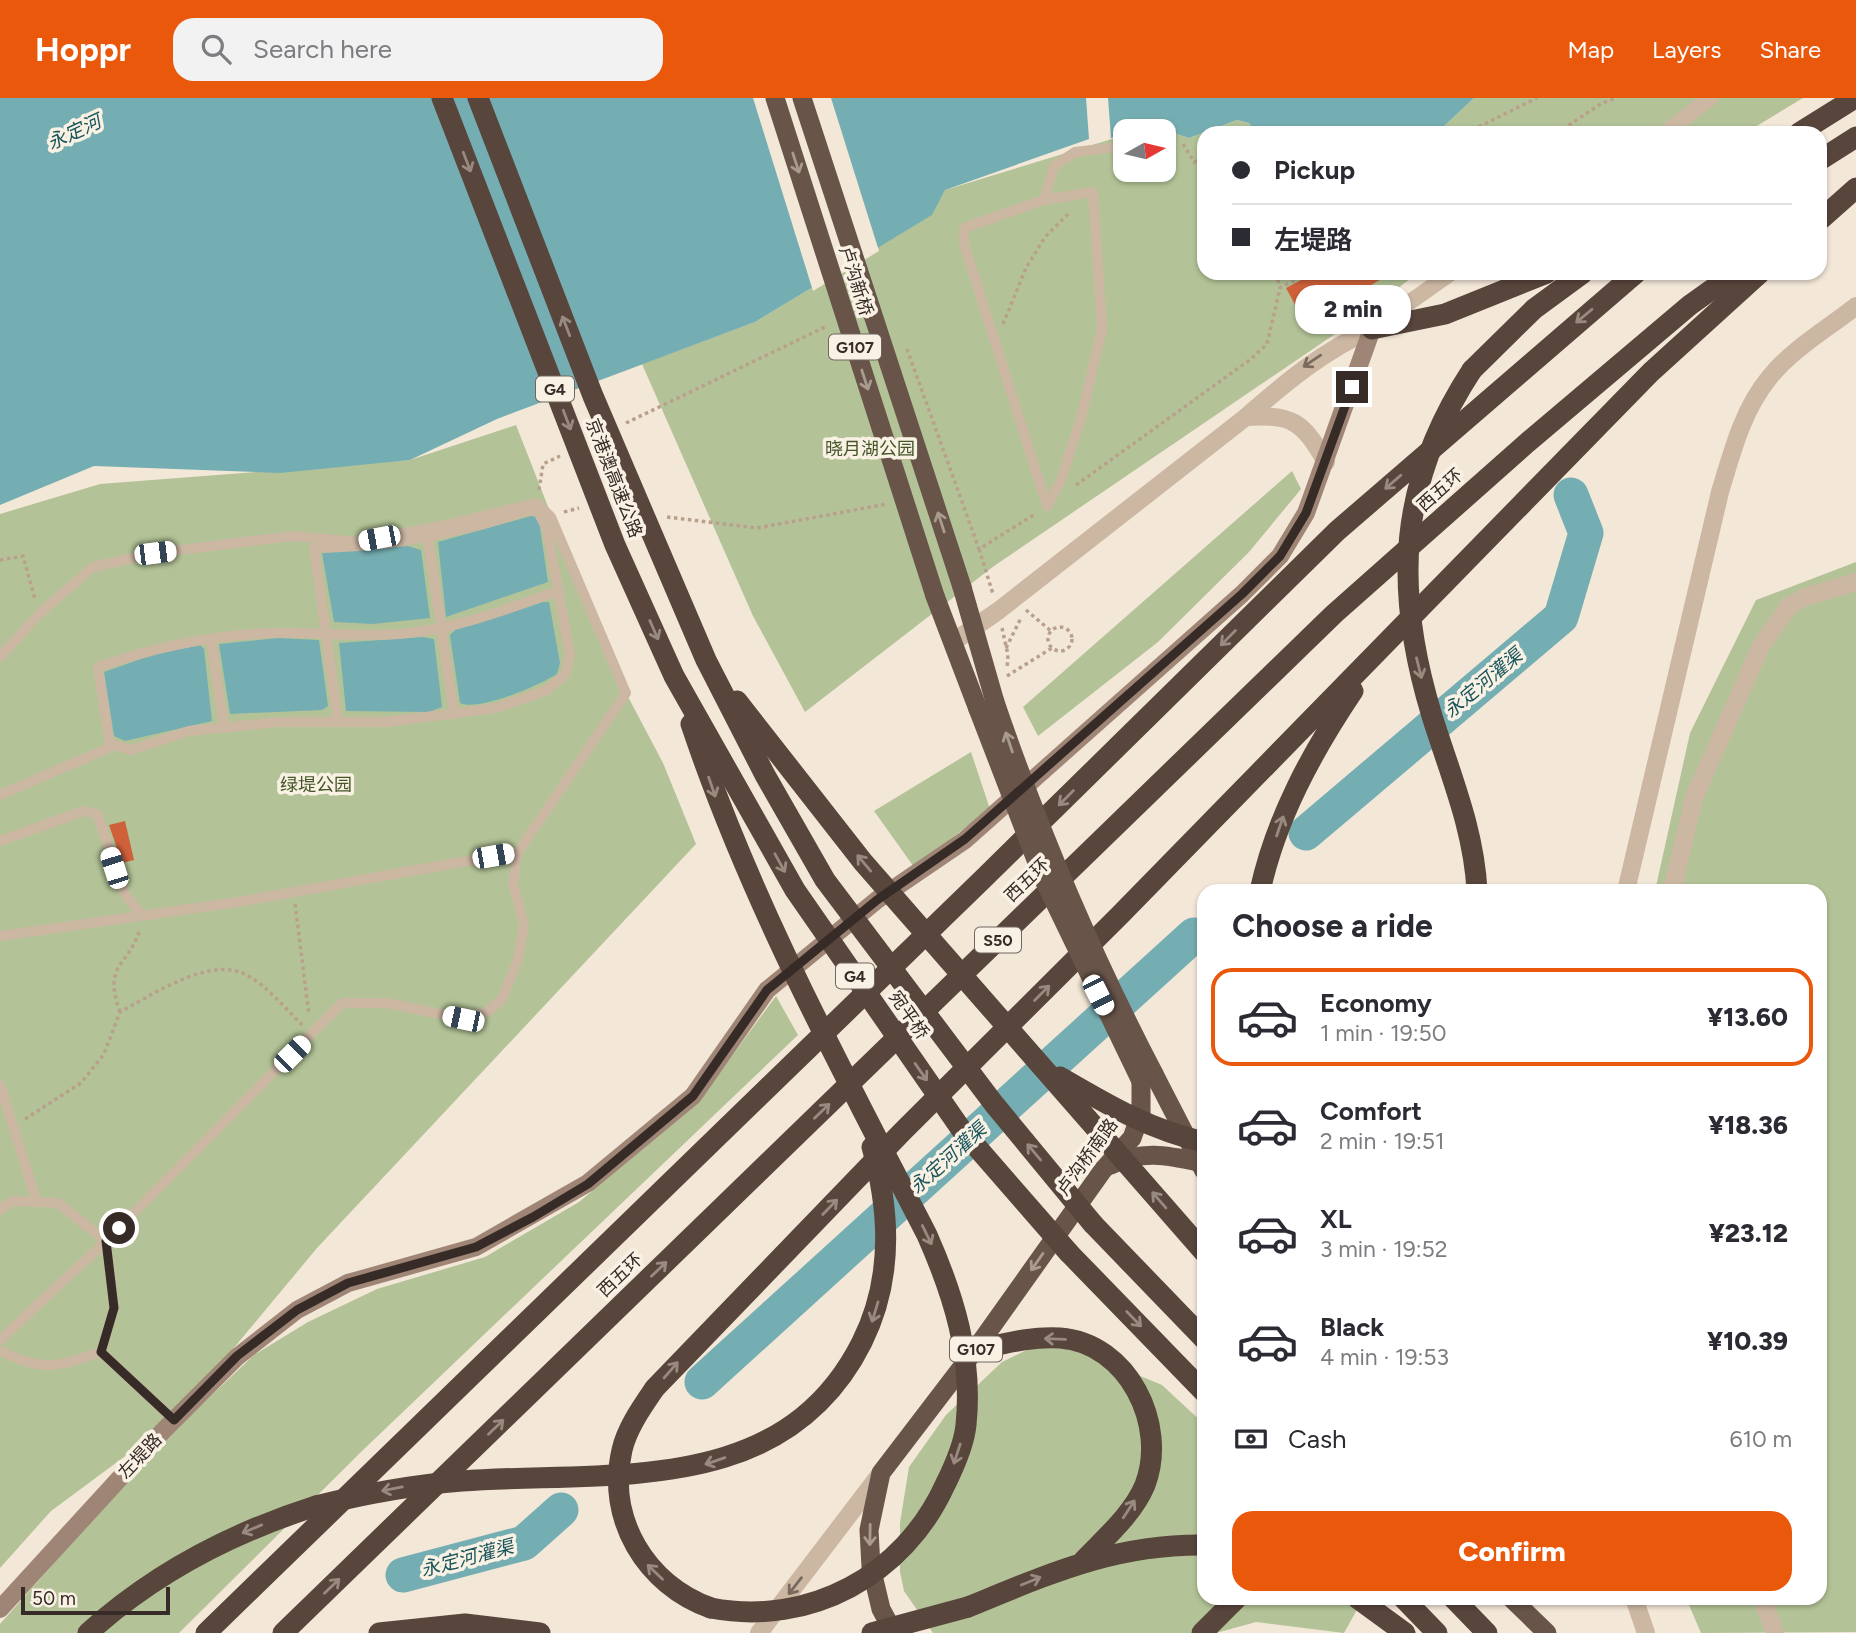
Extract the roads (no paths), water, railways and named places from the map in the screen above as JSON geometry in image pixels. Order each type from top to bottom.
[{"type":"highway","name":"京港澳高速公路","points":[[442,98],[615,545],[674,676]]},
{"type":"highway","name":"京港澳高速公路","points":[[478,98],[593,396],[706,660]]},
{"type":"highway","name":"卢沟新桥","points":[[775,98],[935,596]]},
{"type":"highway","name":"卢沟新桥","points":[[802,98],[962,587]]},
{"type":"highway","points":[[1810,126],[1855,98]]},
{"type":"highway","points":[[1827,155],[1856,137]]},
{"type":"highway","points":[[1827,208],[1856,188]]},
{"type":"highway","points":[[1827,214],[1856,188]]},
{"type":"highway","points":[[1372,329],[1445,314],[1530,280]]},
{"type":"highway","points":[[1477,884],[1469,830],[1419,666],[1406,582],[1414,498],[1429,447],[1450,405],[1472,370],[1534,309],[1573,280]]},
{"type":"highway","name":"西五环","points":[[206,1633],[975,887],[1337,531],[1628,280]]},
{"type":"highway","name":"西五环","points":[[283,1633],[1335,614],[1538,434],[1690,305],[1725,280]]},
{"type":"highway","points":[[674,676],[715,795],[762,910],[858,1102],[928,1235],[950,1288],[959,1319],[968,1374],[966,1427],[937,1503],[919,1532],[886,1563],[835,1595],[807,1606],[767,1614],[737,1613],[687,1600],[646,1564],[631,1540],[621,1511],[617,1482],[622,1448],[638,1414],[655,1388],[902,1132],[1381,649],[1651,372],[1752,280]]},
{"type":"highway","name":"卢沟桥南路","points":[[962,587],[974,627],[987,705],[1043,878],[1148,1077],[1197,1150]]},
{"type":"highway","name":"卢沟桥南路","points":[[935,596],[953,642],[987,705]]},
{"type":"highway","points":[[1262,884],[1288,802],[1324,734],[1381,649]]},
{"type":"highway","points":[[706,660],[863,862],[1197,1244]]},
{"type":"highway","name":"宛平桥","points":[[706,660],[765,775],[825,880],[994,1104],[1093,1224],[1197,1332]]},
{"type":"highway","name":"宛平桥","points":[[674,676],[795,890],[961,1129],[1069,1253],[1197,1385]]},
{"type":"highway","points":[[1042,1066],[1134,1120],[1170,1135],[1197,1154]]},
{"type":"highway","name":"卢沟桥南路","points":[[894,1633],[881,1609],[871,1567],[869,1530],[881,1473],[975,1350],[1103,1170],[1132,1138],[1141,1113],[1148,1077]]},
{"type":"highway","points":[[88,1633],[131,1597],[177,1567],[226,1540],[316,1506],[422,1485],[667,1472],[705,1464],[745,1450],[777,1434],[806,1414],[830,1392],[852,1361],[874,1318],[885,1275],[887,1222],[878,1171],[858,1102]]},
{"type":"highway","points":[[1103,1170],[1128,1157],[1149,1154],[1197,1158]]},
{"type":"highway","points":[[975,1350],[1025,1340],[1062,1338],[1093,1348],[1116,1363],[1135,1384],[1148,1416],[1150,1452],[1145,1485],[1123,1518],[1084,1560]]},
{"type":"highway","points":[[872,1633],[968,1607],[1084,1560],[1138,1549],[1197,1545]]},
{"type":"highway","points":[[1202,1633],[1230,1605]]},
{"type":"highway","points":[[1367,1605],[1405,1633]]},
{"type":"highway","points":[[1410,1605],[1437,1633]]},
{"type":"highway","points":[[1460,1605],[1487,1633]]},
{"type":"highway","points":[[1518,1605],[1547,1633]]},
{"type":"highway","points":[[379,1633],[465,1624],[540,1633]]},
{"type":"main road","name":"左堤路","points":[[0,1609],[174,1420],[237,1356],[297,1310],[348,1283],[476,1247],[588,1184],[693,1096],[767,990],[877,900],[965,839],[1242,594],[1280,556],[1306,513],[1372,329]]},
{"type":"street","points":[[1674,126],[1710,98]]},
{"type":"street","points":[[953,642],[1246,417],[1305,366],[1341,342],[1372,329],[1441,280]]},
{"type":"street","points":[[1628,884],[1720,492],[1735,441],[1751,405],[1769,378],[1792,354],[1856,306]]},
{"type":"street","points":[[1246,417],[1274,415],[1300,423],[1326,462]]},
{"type":"street","points":[[1674,884],[1694,798],[1761,646],[1789,606],[1805,597],[1856,582]]},
{"type":"street","points":[[758,1633],[881,1473]]},
{"type":"street","points":[[1636,1605],[1646,1633]]},
{"type":"street","points":[[1765,1605],[1775,1633]]},
{"type":"lane","points":[[1044,200],[1054,166],[1075,152],[1113,147]]},
{"type":"lane","points":[[1093,192],[1102,329],[1081,418],[1061,480],[1047,506],[964,244],[964,228],[1044,200],[1093,192]]},
{"type":"lane","points":[[0,657],[38,614],[93,567],[155,553],[292,536],[358,542],[537,503],[551,517],[626,694],[518,852],[513,883],[524,924],[519,959],[502,999],[487,1012],[463,1019],[387,1003],[342,1003],[106,1241],[0,1340]]},
{"type":"lane","points":[[0,795],[110,747],[116,745],[131,750],[189,730],[338,721],[386,722],[496,708],[545,691],[565,675],[570,655],[547,529],[538,512],[529,510],[428,539],[373,547],[314,548],[338,721]]},
{"type":"lane","points":[[428,539],[454,714]]},
{"type":"lane","points":[[110,747],[98,667],[135,655],[211,639],[276,633],[400,634],[441,627],[558,591]]},
{"type":"lane","points":[[211,639],[224,727]]},
{"type":"lane","points":[[0,841],[84,811],[97,814],[125,894],[141,915]]},
{"type":"lane","points":[[0,936],[293,892],[518,852]]},
{"type":"lane","points":[[0,1085],[37,1202]]},
{"type":"lane","points":[[0,1210],[12,1201],[58,1203],[106,1241],[114,1308],[101,1352]]},
{"type":"lane","points":[[0,1351],[33,1366],[67,1363],[101,1352]]},
{"type":"lane","points":[[101,1352],[174,1420]]},
{"type":"water","name":"永定河","points":[[0,98],[1086,98],[1089,139],[945,190],[932,215],[755,322],[497,419],[410,460],[280,473],[94,466],[0,505]]},
{"type":"water","points":[[1108,98],[1474,98],[1444,126],[1251,126],[1237,120],[1221,126],[1197,126],[1197,135],[1189,138],[1176,134],[1176,119],[1113,119],[1113,138]]},
{"type":"water","points":[[538,514],[548,582],[446,617],[438,542]]},
{"type":"water","points":[[408,546],[421,550],[430,618],[373,624],[334,622],[322,553]]},
{"type":"water","points":[[549,602],[560,663],[557,674],[494,701],[469,705],[460,703],[450,635],[455,630]]},
{"type":"water","points":[[422,637],[434,639],[442,707],[429,712],[346,711],[339,643]]},
{"type":"water","points":[[278,638],[319,640],[328,706],[322,710],[230,714],[219,644]]},
{"type":"water","points":[[200,645],[204,649],[212,721],[125,741],[114,736],[104,672],[155,654]]},
{"type":"waterway","name":"永定河灌渠","points":[[1306,833],[1561,617],[1586,533],[1571,495]]},
{"type":"waterway","name":"永定河灌渠","points":[[702,1382],[1194,935]]},
{"type":"waterway","name":"永定河灌渠","points":[[403,1575],[524,1543],[561,1510]]},
{"type":"park label","name":"晓月湖公园","points":[[870,449]]},
{"type":"park label","name":"绿堤公园","points":[[316,785]]}]
